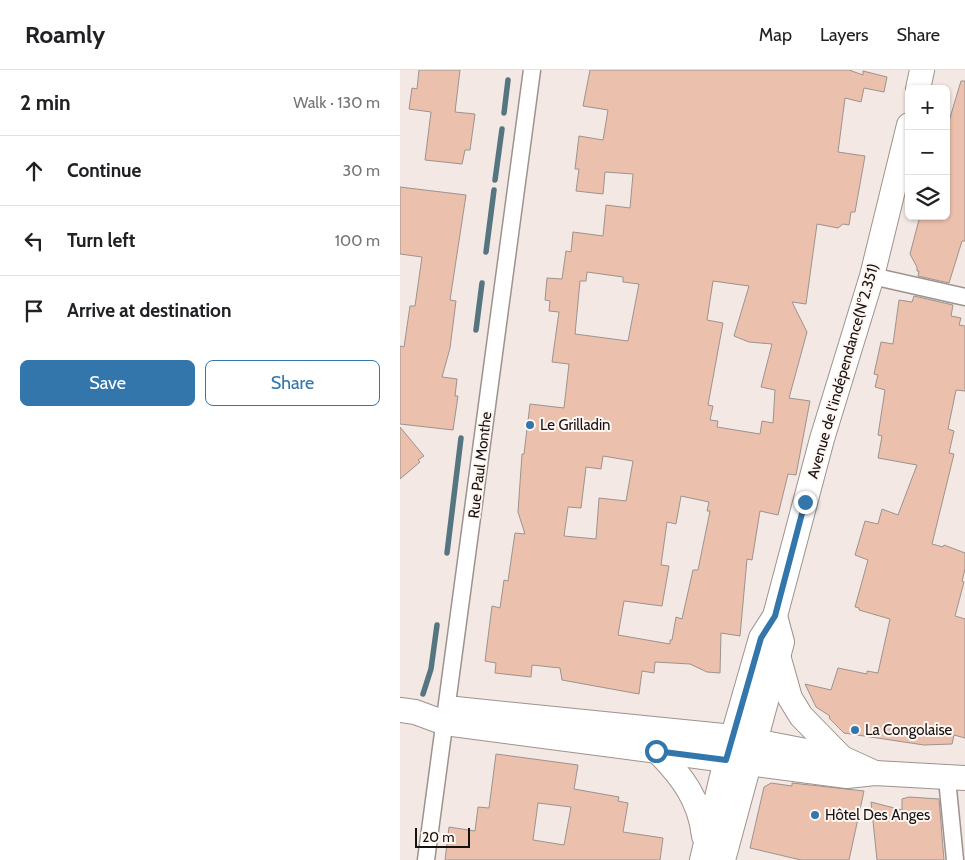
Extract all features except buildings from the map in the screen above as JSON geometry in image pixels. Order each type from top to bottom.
[{"type":"main road","points":[[919,85],[922,70]]},
{"type":"main road","name":"Avenue de l'indépendance(N°2.351)","points":[[710,856],[726,760],[761,638],[775,616],[822,439],[872,276],[908,130]]},
{"type":"main road","name":"Avenue de l'indépendance(N°2.351)","points":[[710,856],[750,764],[782,642],[775,616]]},
{"type":"main road","points":[[779,656],[790,698],[800,716],[842,758]]},
{"type":"main road","points":[[408,711],[656,751],[750,764],[847,776],[875,774],[956,779]]},
{"type":"main road","points":[[446,716],[733,737],[842,758],[875,774]]},
{"type":"main road","points":[[656,751],[678,771],[692,793],[710,856]]},
{"type":"street","name":"Rue Paul Monthe","points":[[426,860],[532,70]]},
{"type":"street","points":[[872,276],[965,297]]},
{"type":"street","points":[[955,860],[956,779]]},
{"type":"waterway","points":[[504,113],[508,80]]},
{"type":"waterway","points":[[495,180],[502,129]]},
{"type":"waterway","points":[[486,252],[494,190]]},
{"type":"waterway","points":[[476,330],[482,283]]},
{"type":"waterway","points":[[447,553],[461,438]]},
{"type":"waterway","points":[[423,694],[431,669],[437,625]]},
{"type":"place","name":"Le Grilladin","points":[[530,425]]},
{"type":"place","name":"La Congolaise","points":[[855,730]]},
{"type":"place","name":"Hôtel Des Anges","points":[[815,815]]},
{"type":"route","points":[[656,751],[726,760],[761,638],[775,616],[805,502]]}]
